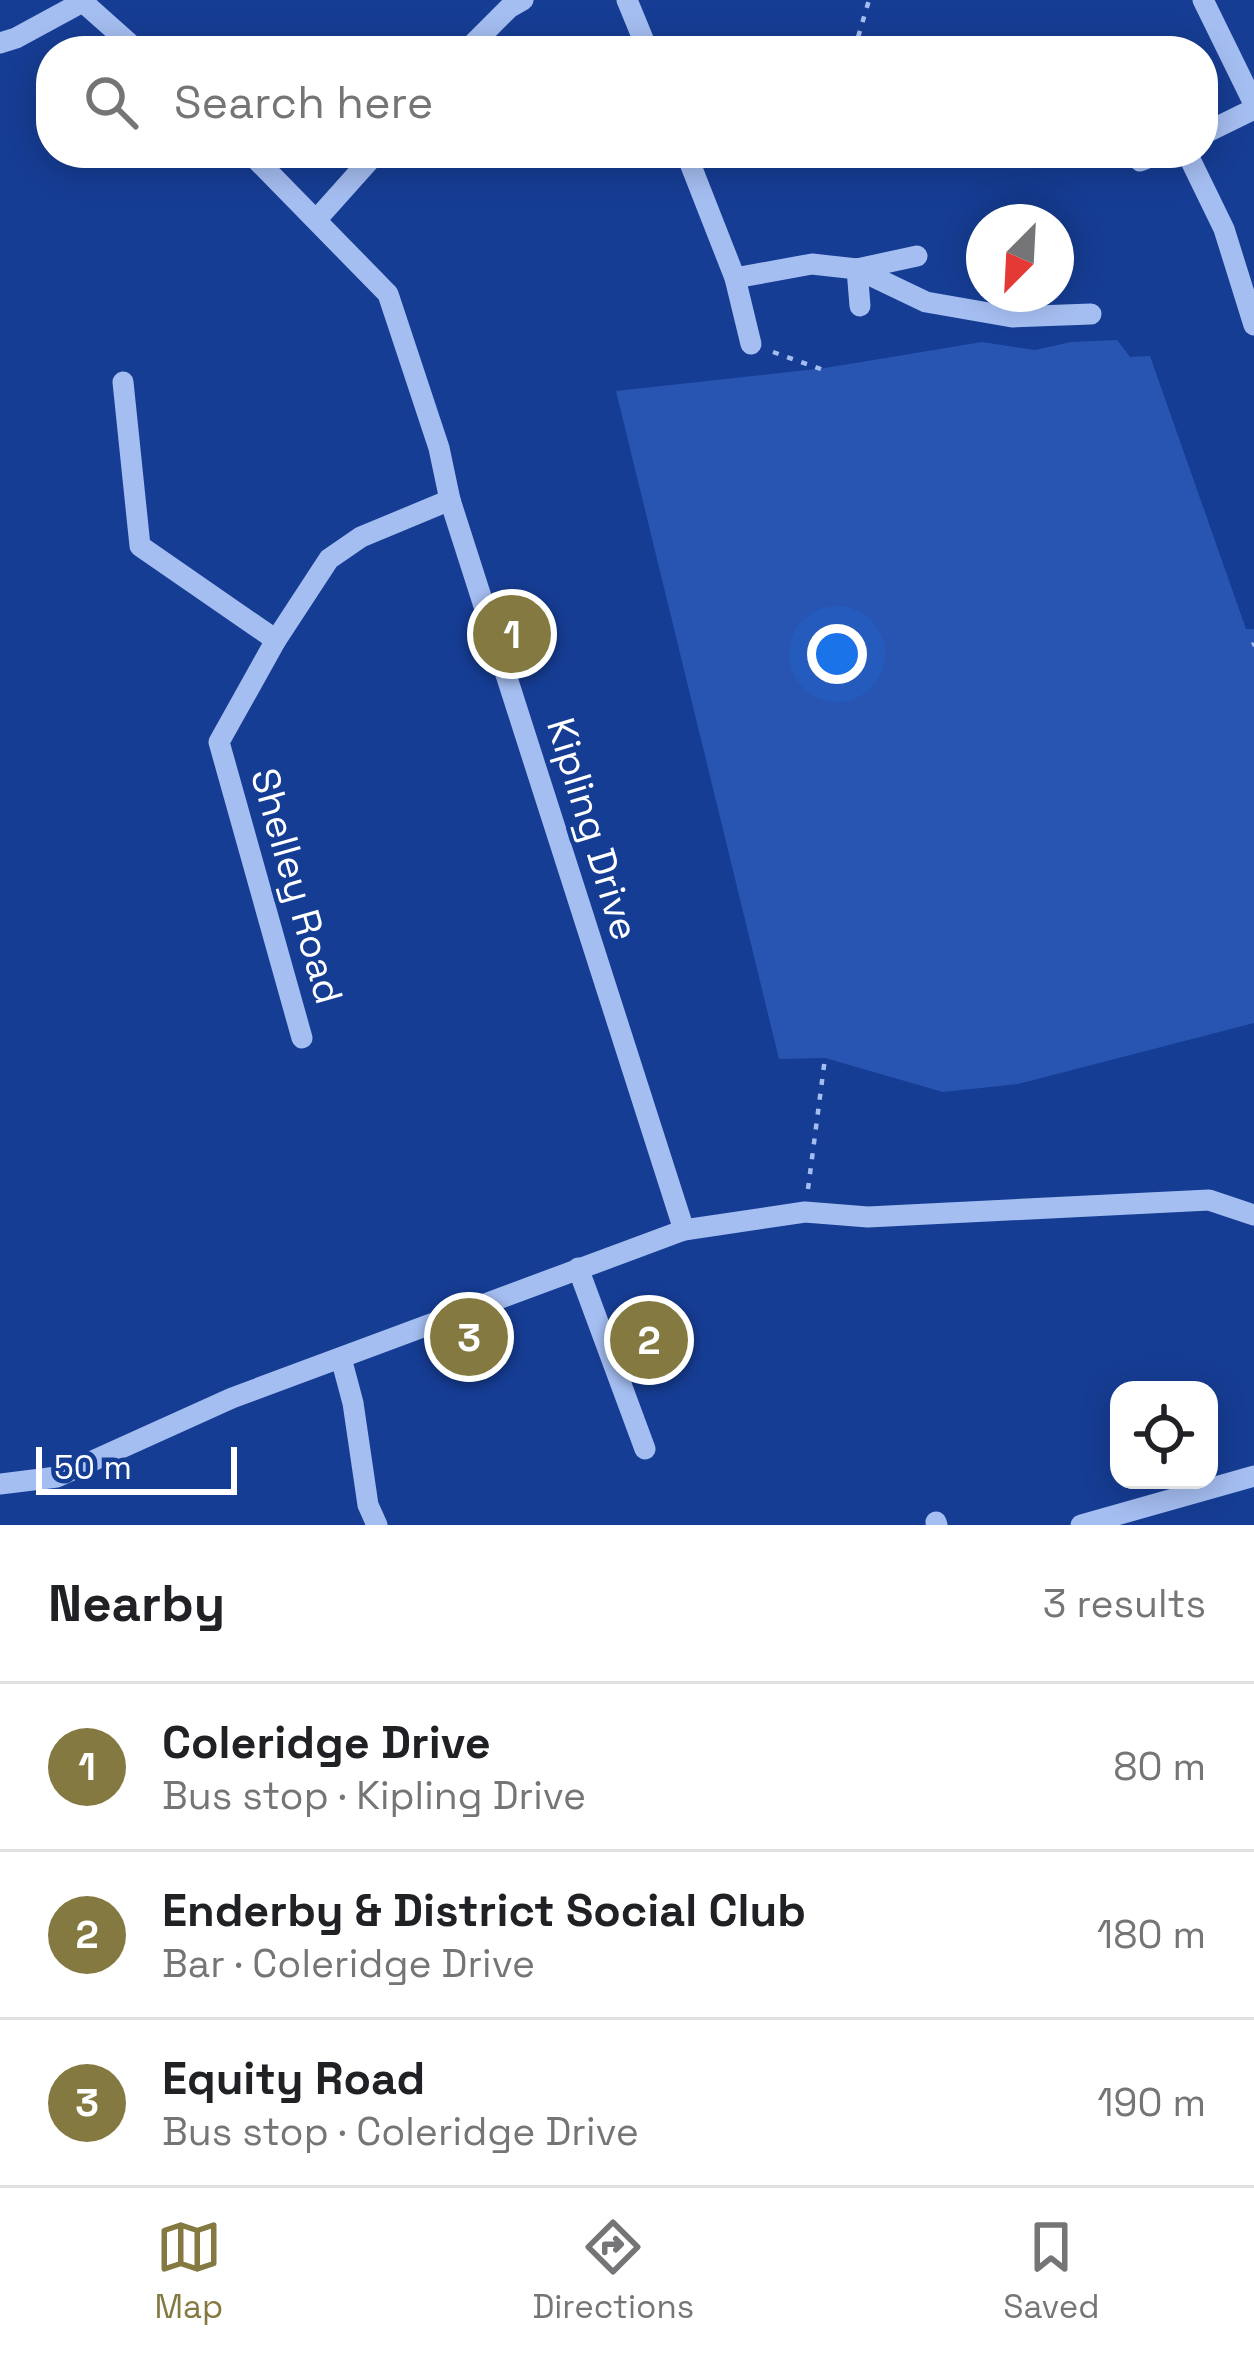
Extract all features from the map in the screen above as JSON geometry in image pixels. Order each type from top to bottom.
[{"type":"street","points":[[481,36],[523,0]]},
{"type":"street","points":[[627,0],[641,36]]},
{"type":"street","points":[[1203,0],[1254,106],[1218,126]]},
{"type":"street","points":[[0,43],[85,1],[122,36]]},
{"type":"street","name":"Kipling Drive","points":[[265,168],[388,294],[439,448],[449,500],[684,1230]]},
{"type":"street","points":[[317,219],[363,168]]},
{"type":"street","points":[[692,168],[735,278],[751,344]]},
{"type":"street","points":[[1194,168],[1224,229],[1254,325]]},
{"type":"street","points":[[735,278],[812,264],[857,269],[917,256]]},
{"type":"street","points":[[857,269],[860,306]]},
{"type":"street","points":[[857,269],[926,302],[1012,316],[1091,314]]},
{"type":"street","points":[[123,382],[140,546],[276,640]]},
{"type":"street","name":"Shelley Road","points":[[302,1038],[219,742],[276,640],[329,559],[361,537],[449,500]]},
{"type":"street","points":[[0,1484],[57,1477],[232,1398],[684,1230],[805,1212],[868,1217],[1209,1200],[1254,1215]]},
{"type":"street","points":[[578,1268],[645,1449]]},
{"type":"street","points":[[341,1358],[353,1402],[368,1505],[377,1525]]},
{"type":"street","points":[[1081,1525],[1254,1476]]},
{"type":"path","points":[[858,36],[869,0]]},
{"type":"path","points":[[751,344],[821,369]]},
{"type":"path","points":[[805,1212],[825,1058]]},
{"type":"shaded area","points":[[1117,340],[1130,357],[1150,356],[1246,629],[1254,629],[1254,1023],[1018,1084],[943,1092],[825,1058],[779,1059],[616,391],[825,368],[982,342],[1035,350]]},
{"type":"place","name":"Coleridge Drive","points":[[512,634]]},
{"type":"place","name":"Equity Road","points":[[469,1337]]},
{"type":"place","name":"Enderby & District Social Club","points":[[649,1340]]}]
